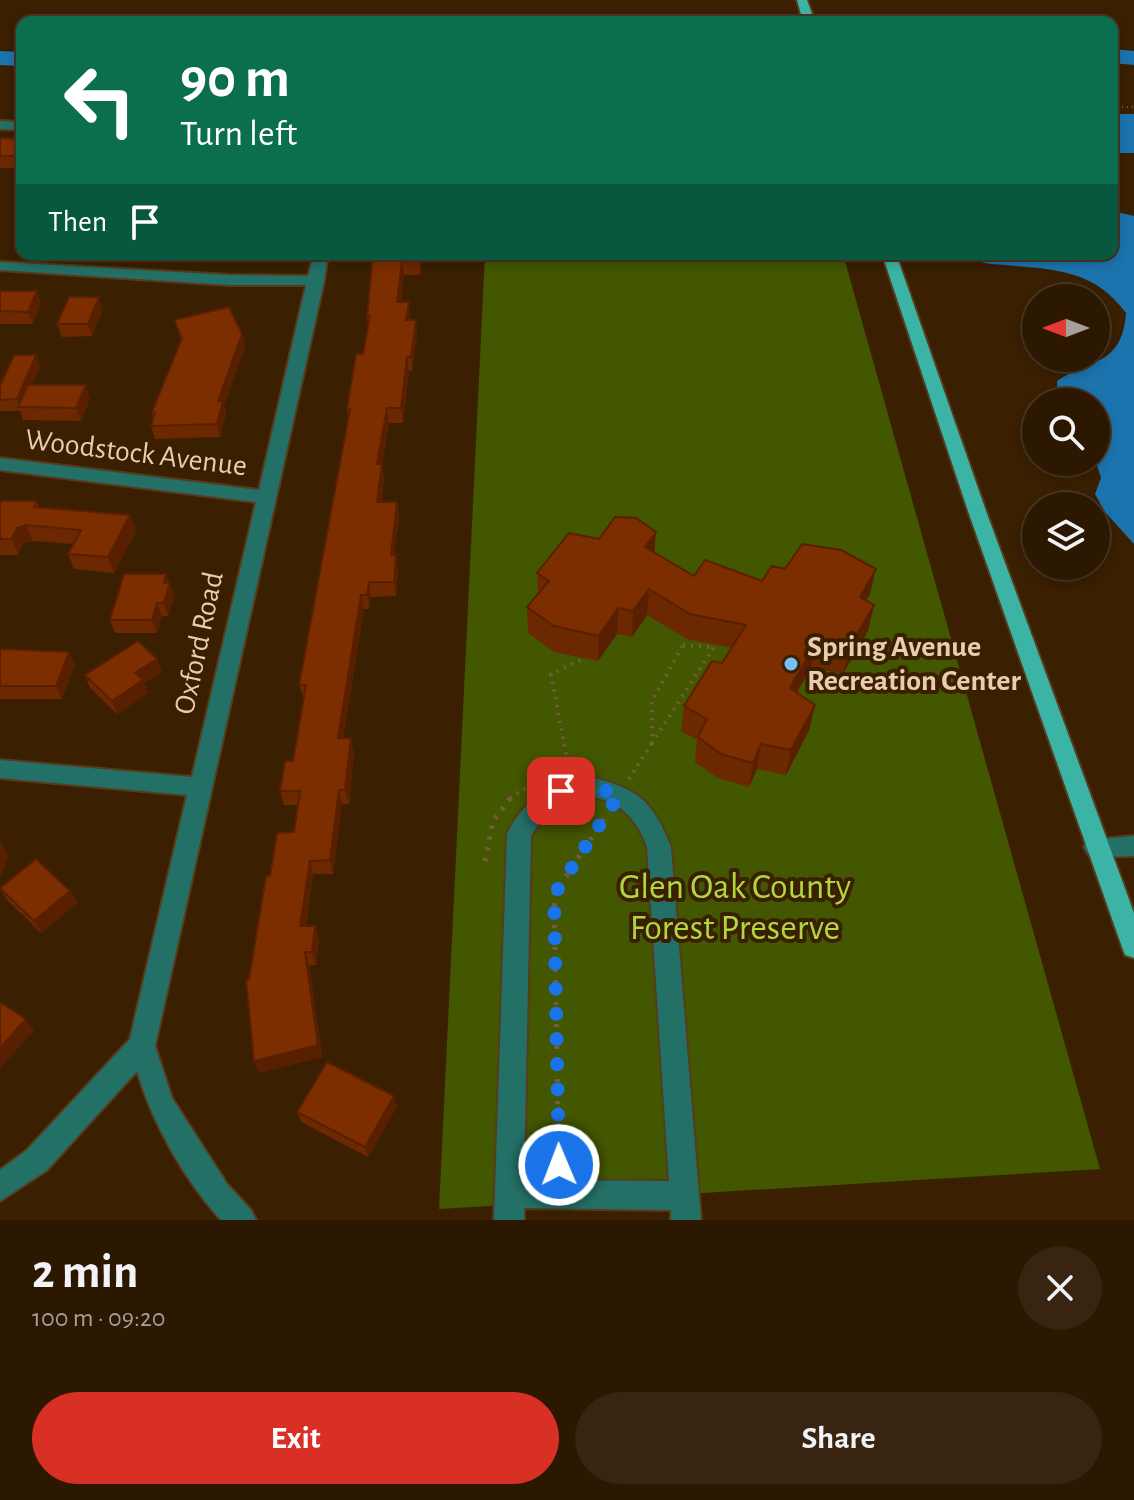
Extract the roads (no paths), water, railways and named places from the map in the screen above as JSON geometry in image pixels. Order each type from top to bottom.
[{"type":"main road","points":[[891,260],[1096,847],[1134,947]]},
{"type":"street","name":"Oxford Road","points":[[0,1187],[37,1160],[142,1046],[320,260]]},
{"type":"street","points":[[0,266],[213,280],[316,281]]},
{"type":"street","name":"Woodstock Avenue","points":[[0,464],[266,497]]},
{"type":"street","points":[[0,769],[202,787]]},
{"type":"street","points":[[583,787],[605,789],[643,810],[654,828],[659,847],[685,1208],[559,1195],[509,1207],[519,834],[527,816],[542,801],[561,791],[583,787]]},
{"type":"street","points":[[1096,847],[1134,846]]},
{"type":"street","points":[[142,1046],[161,1105],[217,1194],[241,1220]]},
{"type":"water","points":[[1118,114],[1134,114],[1134,153],[1118,153]]},
{"type":"water","points":[[1118,212],[1134,216],[1134,544],[1110,518],[1110,492],[1096,492],[1100,476],[1110,476],[1110,388],[1058,388],[1057,381],[1074,372],[1110,372],[1110,353],[1119,342],[1126,313],[1110,296],[1110,284],[1094,284],[1072,274],[976,260],[1118,260]]},
{"type":"waterway","points":[[1118,57],[1134,58]]},
{"type":"waterway","points":[[0,58],[16,59]]},
{"type":"place","name":"Spring Avenue Recreation Center","points":[[791,664]]},
{"type":"park label","name":"Glen Oak County Forest Preserve","points":[[735,908]]}]
